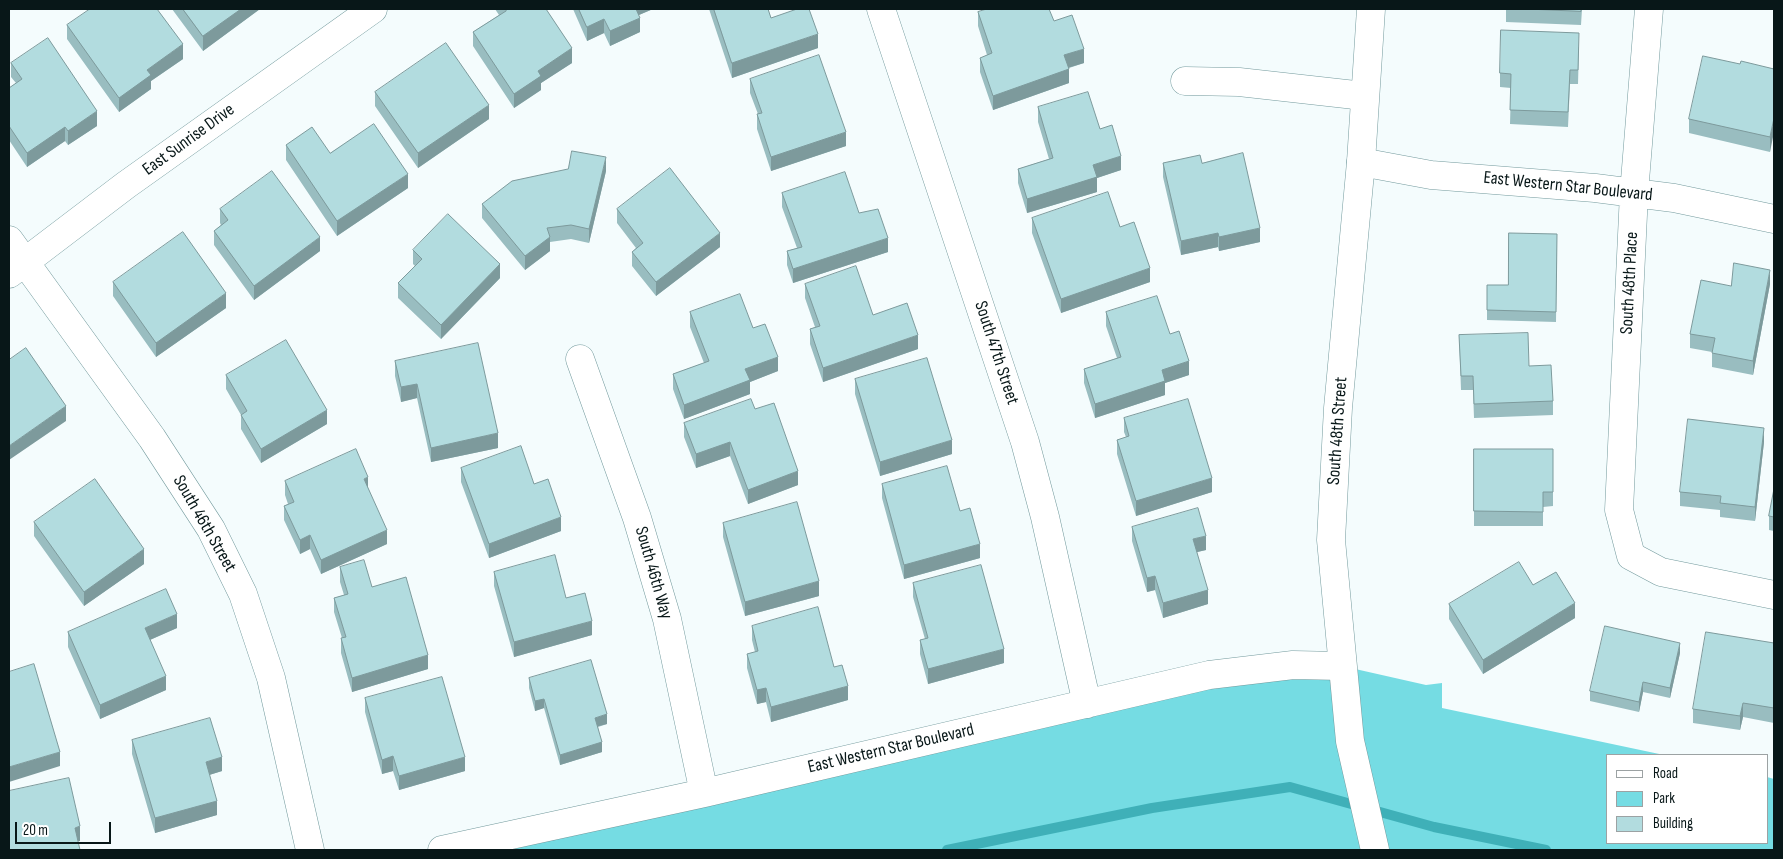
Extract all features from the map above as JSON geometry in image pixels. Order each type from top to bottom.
[{"type":"street","name":"East Sunrise Drive","points":[[17,268],[134,180],[373,9]]},
{"type":"street","name":"South 47th Street","points":[[881,9],[1025,442],[1045,517],[1087,704]]},
{"type":"street","name":"South 48th Street","points":[[1371,9],[1361,162],[1338,408],[1331,540],[1350,741],[1375,850]]},
{"type":"street","name":"South 48th Place","points":[[1649,9],[1634,193],[1619,510],[1631,556],[1661,572],[1774,594]]},
{"type":"street","points":[[1185,80],[1239,82],[1364,96]]},
{"type":"street","name":"East Western Star Boulevard","points":[[1361,162],[1431,175],[1595,188],[1674,198],[1774,219]]},
{"type":"street","name":"South 46th Street","points":[[9,240],[17,268],[152,438],[211,529],[243,594],[272,678],[310,850]]},
{"type":"street","name":"South 46th Way","points":[[580,359],[637,518],[667,619],[704,793]]},
{"type":"street","name":"East Western Star Boulevard","points":[[442,850],[704,793],[1209,675],[1293,665],[1342,666]]},
{"type":"green space","points":[[1342,666],[1426,685],[1442,683],[1442,708],[1659,754],[1606,754],[1606,844],[1768,844],[1768,777],[1774,779],[1774,850],[442,850],[1209,675]]},
{"type":"building","points":[[90,9],[157,9],[183,44],[147,70],[151,75],[119,98],[67,25]]},
{"type":"building","points":[[183,9],[241,9],[203,36]]},
{"type":"building","points":[[505,9],[546,9],[572,48],[538,71],[541,76],[514,94],[473,32],[506,11]]},
{"type":"building","points":[[579,9],[636,9],[640,18],[610,31],[604,19],[587,27]]},
{"type":"building","points":[[714,9],[768,9],[771,18],[797,9],[809,9],[818,34],[732,63]]},
{"type":"building","points":[[987,9],[1049,9],[1054,21],[1072,15],[1084,49],[1064,55],[1069,69],[993,96],[980,58],[992,53],[978,12]]},
{"type":"building","points":[[1528,9],[1581,9],[1581,11]]},
{"type":"building","points":[[1501,30],[1579,33],[1578,70],[1570,70],[1568,112],[1510,110],[1511,74],[1500,73]]},
{"type":"building","points":[[48,38],[97,111],[68,131],[65,127],[27,153],[9,126],[9,88],[22,79],[11,63]]},
{"type":"building","points":[[446,43],[489,105],[418,153],[375,92]]},
{"type":"building","points":[[819,55],[846,132],[771,157],[757,114],[762,113],[750,79]]},
{"type":"building","points":[[1703,56],[1740,64],[1741,61],[1774,69],[1774,118],[1770,137],[1689,119]]},
{"type":"building","points":[[1088,92],[1100,129],[1112,125],[1121,156],[1093,165],[1097,177],[1027,199],[1018,169],[1053,158],[1038,107]]},
{"type":"building","points":[[374,124],[408,174],[337,221],[286,145],[312,127],[330,153]]},
{"type":"building","points":[[572,151],[606,157],[589,229],[571,225],[547,228],[550,237],[525,256],[482,204],[512,181],[568,169]]},
{"type":"building","points":[[1243,153],[1260,228],[1219,237],[1218,233],[1181,241],[1163,163],[1200,155],[1202,163]]},
{"type":"building","points":[[670,168],[720,233],[656,282],[632,252],[643,243],[617,209]]},
{"type":"building","points":[[272,171],[320,237],[254,286],[214,231],[228,220],[220,209]]},
{"type":"building","points":[[845,172],[859,213],[878,209],[888,238],[793,269],[787,251],[802,247],[782,193]]},
{"type":"building","points":[[1108,192],[1120,227],[1134,222],[1150,268],[1061,299],[1032,218]]},
{"type":"building","points":[[448,214],[500,264],[441,325],[398,283],[422,259],[413,250]]},
{"type":"building","points":[[183,232],[226,293],[156,343],[113,282]]},
{"type":"building","points":[[1509,233],[1557,234],[1556,312],[1487,310],[1487,285],[1508,285]]},
{"type":"building","points":[[1734,263],[1770,270],[1753,361],[1712,353],[1715,338],[1690,334],[1701,280],[1731,286]]},
{"type":"building","points":[[856,266],[873,315],[907,303],[918,335],[823,368],[810,329],[820,326],[805,284]]},
{"type":"building","points":[[740,294],[753,328],[765,324],[778,357],[745,369],[750,380],[684,405],[673,374],[709,361],[690,312]]},
{"type":"building","points":[[1157,296],[1170,334],[1179,331],[1189,361],[1162,370],[1165,381],[1095,404],[1084,369],[1121,357],[1106,312]]},
{"type":"building","points":[[1528,333],[1529,366],[1551,365],[1553,401],[1474,404],[1473,376],[1461,376],[1459,335]]},
{"type":"building","points":[[286,340],[327,410],[261,449],[241,415],[247,411],[226,375]]},
{"type":"building","points":[[478,343],[498,433],[431,448],[417,384],[401,387],[395,361]]},
{"type":"building","points":[[26,348],[66,406],[9,446],[9,360]]},
{"type":"building","points":[[927,358],[952,440],[880,462],[855,379]]},
{"type":"building","points":[[751,399],[755,409],[774,403],[798,471],[748,490],[730,442],[696,454],[684,423]]},
{"type":"building","points":[[1188,399],[1212,478],[1136,501],[1117,440],[1129,436],[1124,418]]},
{"type":"building","points":[[1688,419],[1764,428],[1755,507],[1720,503],[1721,496],[1680,492]]},
{"type":"building","points":[[521,446],[534,484],[548,479],[561,517],[489,544],[461,468]]},
{"type":"building","points":[[356,449],[368,477],[364,479],[387,530],[321,560],[310,535],[300,540],[284,506],[294,502],[285,481]]},
{"type":"building","points":[[1474,449],[1553,449],[1553,492],[1543,492],[1543,512],[1474,511]]},
{"type":"building","points":[[947,466],[960,511],[970,508],[980,544],[904,565],[882,484]]},
{"type":"building","points":[[95,479],[144,549],[84,592],[34,522]]},
{"type":"building","points":[[1774,489],[1774,517],[1769,516]]},
{"type":"building","points":[[797,502],[819,581],[745,602],[723,523]]},
{"type":"building","points":[[1198,508],[1206,536],[1193,539],[1208,590],[1163,603],[1155,576],[1147,578],[1132,527]]},
{"type":"building","points":[[555,555],[566,598],[585,593],[592,621],[514,642],[494,572]]},
{"type":"building","points":[[364,560],[372,587],[406,577],[428,655],[352,678],[341,638],[346,637],[334,598],[348,594],[340,567]]},
{"type":"building","points":[[1519,562],[1533,585],[1556,572],[1575,603],[1483,660],[1449,604]]},
{"type":"building","points":[[981,565],[1004,649],[928,669],[920,640],[928,638],[913,583]]},
{"type":"building","points":[[166,589],[177,614],[145,628],[166,676],[100,705],[68,632]]},
{"type":"building","points":[[818,607],[834,667],[842,665],[848,686],[771,707],[766,688],[757,690],[747,654],[758,651],[752,626]]},
{"type":"building","points":[[1605,626],[1680,643],[1670,688],[1643,682],[1639,702],[1590,691]]},
{"type":"building","points":[[1706,632],[1774,643],[1774,708],[1743,703],[1740,716],[1693,709]]},
{"type":"building","points":[[591,660],[607,714],[595,718],[602,742],[560,755],[544,699],[535,701],[529,678]]},
{"type":"building","points":[[34,664],[60,752],[9,767],[9,672]]},
{"type":"building","points":[[442,677],[465,757],[399,776],[393,756],[382,760],[365,698]]},
{"type":"building","points":[[210,718],[222,757],[206,762],[217,801],[155,818],[132,740]]},
{"type":"building","points":[[69,778],[80,826],[75,828],[80,850],[9,850],[9,791]]},
{"type":"waterway","points":[[947,850],[1152,808],[1290,787],[1434,827],[1546,850]]}]
